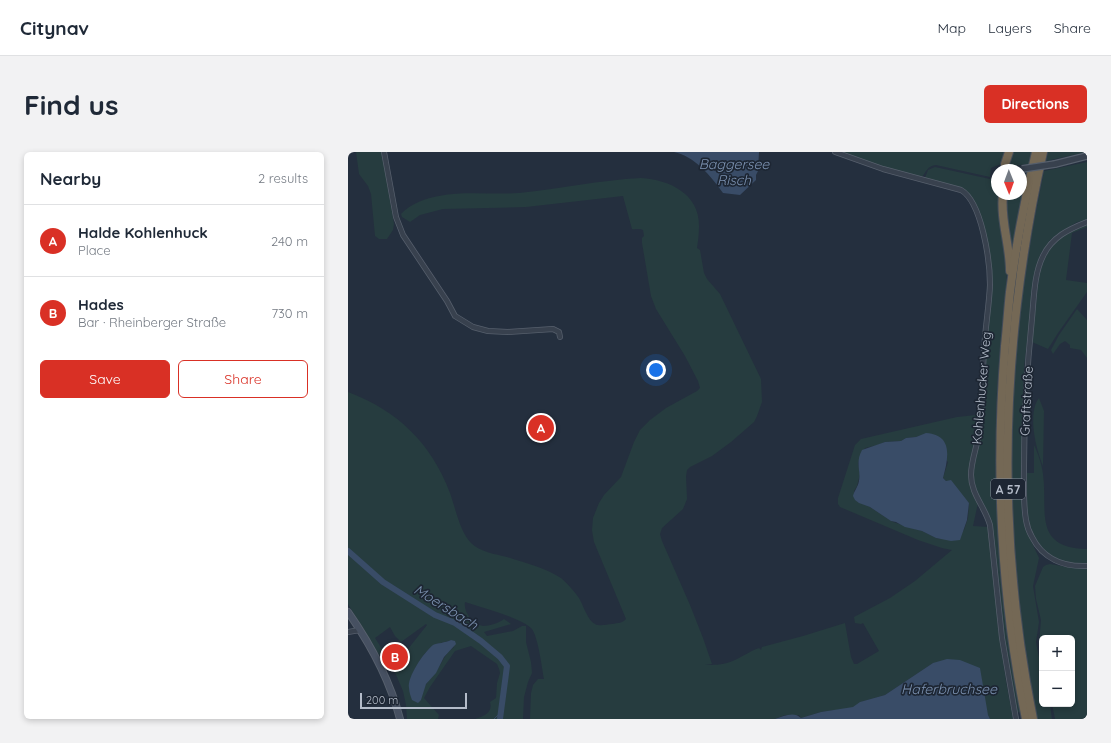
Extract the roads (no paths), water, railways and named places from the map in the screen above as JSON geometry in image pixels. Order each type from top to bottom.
[{"type":"highway","points":[[1005,164],[1009,152]]},
{"type":"highway","name":"A 57","points":[[1026,719],[1008,605],[1000,470],[1001,414],[1008,308],[1022,217],[1036,152]]},
{"type":"highway","name":"A 57","points":[[1033,719],[1019,640],[1010,558],[1008,512],[1008,425],[1011,360],[1018,290],[1029,219],[1043,152]]},
{"type":"highway","points":[[1003,200],[1003,221],[1010,263],[1008,308]]},
{"type":"main road","points":[[348,612],[360,630],[382,670],[389,685],[400,719]]},
{"type":"street","points":[[384,152],[394,210],[402,235],[447,301],[455,316],[472,327],[488,331],[508,332],[553,329],[559,332],[560,337]]},
{"type":"street","name":"Kohlenhucker Weg","points":[[835,152],[883,169],[961,190],[967,194],[972,201],[980,218],[989,262],[990,284],[984,350],[980,426],[971,475],[974,492],[990,525],[1002,638],[1016,719]]},
{"type":"street","points":[[1027,169],[1087,156]]},
{"type":"street","name":"Graftstraße","points":[[1087,222],[1064,232],[1054,240],[1045,251],[1038,267],[1027,367],[1024,458],[1026,517],[1029,532],[1034,541],[1042,551],[1057,562],[1074,566],[1087,566]]},
{"type":"street","points":[[348,632],[360,630]]},
{"type":"water","name":"Baggersee Risch","points":[[674,152],[759,152],[756,180],[740,195],[723,193],[713,180],[695,162],[681,154]]},
{"type":"water","points":[[926,433],[941,438],[945,443],[947,456],[943,478],[946,481],[951,480],[969,503],[967,520],[960,540],[951,541],[936,538],[922,531],[905,527],[891,521],[870,507],[859,503],[853,496],[859,481],[859,459],[862,450],[885,442],[901,441],[906,438],[916,437]]},
{"type":"water","points":[[451,640],[455,641],[456,644],[444,657],[436,673],[426,684],[421,700],[418,703],[412,700],[409,691],[409,683],[413,671],[425,653],[433,645]]},
{"type":"water","name":"Haferbruchsee","points":[[947,659],[960,660],[980,668],[990,719],[775,719],[792,714],[801,718],[821,712],[853,707],[860,702],[885,695],[933,663]]},
{"type":"waterway","name":"Moersbach","points":[[348,551],[383,582],[435,615],[455,623],[481,641],[500,657],[507,666],[500,719]]},
{"type":"waterway","name":"Moersbach","points":[[494,719],[501,712]]},
{"type":"place","name":"Halde Kohlenhuck","points":[[541,428]]},
{"type":"place","name":"Hades","points":[[395,657]]}]
